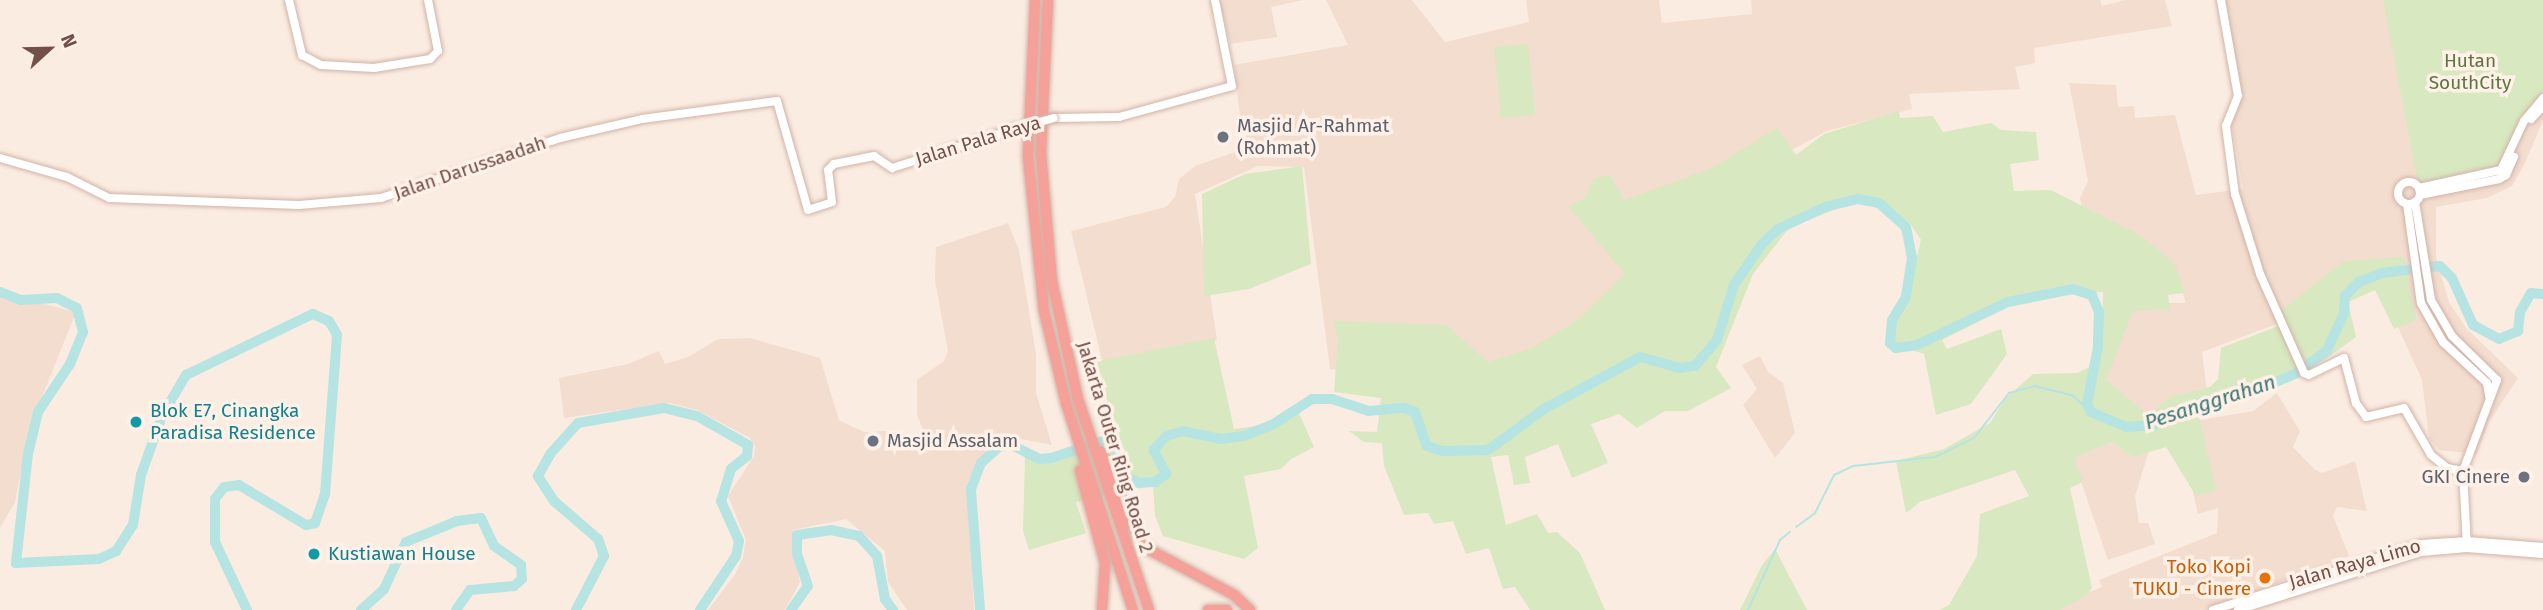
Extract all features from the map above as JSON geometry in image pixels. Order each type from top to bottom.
[{"type":"highway","name":"Jakarta Outer Ring Road 2","points":[[1035,0],[1028,90],[1030,195],[1044,311],[1064,403],[1096,515],[1133,610]]},
{"type":"highway","name":"Jakarta Outer Ring Road 2","points":[[1048,0],[1041,88],[1044,212],[1052,281],[1077,395],[1118,507],[1149,610]]},
{"type":"highway","points":[[1118,507],[1154,555],[1234,595],[1250,610]]},
{"type":"highway","points":[[1096,515],[1105,563],[1102,610]]},
{"type":"highway","points":[[1208,610],[1227,610]]},
{"type":"street","points":[[289,0],[302,55],[321,65],[374,68],[430,59],[438,51],[428,0]]},
{"type":"street","name":"Jalan Pala Raya","points":[[808,211],[832,202],[828,170],[834,164],[874,156],[892,168],[1054,118],[1119,117],[1232,86],[1215,0]]},
{"type":"street","points":[[2221,0],[2238,96],[2226,125],[2235,194],[2260,274],[2304,373],[2309,375],[2344,358],[2356,403],[2366,417],[2404,408],[2431,455],[2447,468],[2463,471]]},
{"type":"street","points":[[2415,197],[2501,170],[2524,121],[2543,98]]},
{"type":"street","name":"Jalan Darussaadah","points":[[0,158],[66,177],[109,198],[299,205],[381,198],[560,138],[642,119],[777,101],[808,211]]},
{"type":"street","points":[[2415,197],[2506,175],[2527,127],[2543,106]]},
{"type":"street","points":[[2415,197],[2431,300],[2440,319],[2497,380],[2463,471],[2467,545]]},
{"type":"street","points":[[2415,197],[2413,260],[2418,293],[2431,324],[2488,385],[2489,396]]},
{"type":"street","name":"Jalan Raya Limo","points":[[2213,610],[2376,556],[2421,544],[2543,547]]},
{"type":"street","name":"Jalan Raya Limo","points":[[2238,610],[2421,552],[2467,545],[2543,554]]},
{"type":"shaded area","points":[[1219,0],[1303,0],[1271,7],[1277,37],[1230,44]]},
{"type":"shaded area","points":[[1326,0],[1412,0],[1445,42],[1529,22],[1526,0],[1659,0],[1662,23],[1752,14],[1751,0],[2100,0],[2102,6],[2125,0],[2165,0],[2172,26],[2034,48],[2035,63],[2015,67],[2020,89],[1909,94],[1912,109],[1827,131],[1788,152],[1574,351],[1427,379],[1330,369],[1304,167],[1258,166],[1195,194],[1217,340],[1103,364],[1071,231],[1166,207],[1175,197],[1179,179],[1195,166],[1244,149],[1234,65],[1348,45]]},
{"type":"shaded area","points":[[2223,0],[2543,0],[2543,121],[2524,165],[2512,186],[2487,198],[2436,207],[2436,258],[2449,302],[2466,328],[2518,378],[2489,422],[2477,454],[2439,450],[2429,438],[2422,380],[2374,275],[2290,319],[2202,352],[2207,391],[2148,419],[2101,381],[2119,303],[2186,303],[2172,262],[2082,208],[2080,198],[2088,181],[2069,83],[2116,85],[2118,107],[2134,106],[2135,118],[2175,115],[2196,195],[2243,189],[2230,113],[2243,96]]},
{"type":"shaded area","points":[[1008,223],[1019,250],[1036,354],[1036,393],[1052,445],[1015,438],[1000,443],[979,458],[968,482],[974,610],[907,610],[888,582],[885,551],[846,519],[793,530],[792,546],[800,582],[785,610],[708,610],[736,573],[743,557],[746,540],[728,496],[754,456],[755,446],[750,438],[697,410],[669,403],[564,418],[559,378],[628,364],[659,351],[665,364],[688,357],[718,339],[750,338],[820,358],[839,420],[864,432],[889,431],[908,438],[924,432],[917,415],[917,380],[944,361],[948,351],[935,281],[936,247]]},
{"type":"shaded area","points":[[0,293],[76,312],[40,402],[33,410],[15,502],[0,528]]},
{"type":"shaded area","points":[[1760,356],[1768,372],[1783,383],[1795,433],[1775,458],[1743,405],[1757,389],[1742,365]]},
{"type":"shaded area","points":[[2277,393],[2300,431],[2293,447],[2314,469],[2322,473],[2355,461],[2367,511],[2337,507],[2333,516],[2349,556],[2205,610],[2055,610],[2054,607],[2102,587],[2099,580],[2217,533],[2218,508],[2198,514],[2193,493],[2213,487],[2200,420],[2253,411]]},
{"type":"shaded area","points":[[2112,442],[2133,457],[2149,451],[2135,496],[2139,523],[2148,523],[2155,544],[2108,560],[2073,458]]},
{"type":"green space","name":"Hutan SouthCity","points":[[2383,0],[2543,0],[2543,98],[2535,105],[2505,165],[2419,188]]},
{"type":"green space","points":[[1528,44],[1535,115],[1501,118],[1494,47]]},
{"type":"green space","points":[[1899,111],[1900,118],[1933,116],[1943,132],[1991,123],[2001,130],[2036,132],[2039,160],[2010,164],[2014,191],[2051,190],[2141,236],[2175,264],[2185,293],[2168,295],[2170,309],[2133,311],[2106,380],[2143,411],[2151,414],[2169,397],[2210,387],[2218,379],[2221,348],[2286,323],[2282,310],[2344,261],[2404,257],[2416,320],[2394,329],[2375,290],[2348,302],[2356,337],[2323,361],[2262,383],[2263,392],[2198,412],[2216,490],[2196,496],[2166,447],[2133,457],[2112,442],[2074,458],[2083,482],[2070,488],[2092,588],[2088,594],[2060,610],[1939,610],[1949,605],[1977,556],[1980,514],[2029,496],[2015,470],[1920,502],[1906,513],[1896,461],[1944,449],[1990,423],[2006,398],[2033,374],[2077,373],[2092,366],[2102,348],[2103,292],[2031,295],[1942,340],[1947,349],[2001,329],[2007,354],[1971,404],[1936,415],[1924,354],[1894,344],[1894,318],[1912,278],[1921,240],[1910,223],[1880,203],[1848,204],[1789,228],[1753,274],[1716,367],[1731,388],[1688,411],[1665,411],[1637,428],[1619,414],[1591,424],[1608,463],[1572,478],[1558,444],[1525,457],[1530,483],[1514,485],[1508,455],[1491,457],[1506,525],[1537,514],[1548,533],[1557,532],[1580,553],[1605,610],[1530,610],[1515,587],[1503,589],[1489,548],[1466,554],[1453,521],[1434,524],[1428,513],[1404,515],[1384,466],[1382,443],[1364,442],[1349,431],[1377,432],[1381,398],[1334,392],[1338,341],[1334,321],[1446,325],[1488,362],[1532,348],[1579,319],[1625,274],[1568,206],[1585,198],[1594,178],[1610,175],[1624,200],[1712,168],[1777,128],[1796,155],[1824,134]]},
{"type":"green space","points":[[1302,166],[1311,264],[1249,289],[1204,296],[1202,194],[1245,174]]},
{"type":"green space","points":[[1214,338],[1234,429],[1264,425],[1296,406],[1314,447],[1291,459],[1281,469],[1244,476],[1258,548],[1244,559],[1163,536],[1155,516],[1153,484],[1076,502],[1086,533],[1029,550],[1023,531],[1025,456],[1036,462],[1061,458],[1119,436],[1095,362]]},
{"type":"green space","points":[[1775,549],[1807,610],[1740,610],[1762,565]]},
{"type":"waterway","name":"Pesanggrahan","points":[[980,610],[971,489],[981,463],[999,447],[1010,444],[1040,459],[1106,440],[1118,452],[1119,465],[1128,477],[1139,483],[1155,482],[1166,474],[1154,450],[1166,436],[1183,431],[1220,439],[1243,436],[1272,425],[1312,399],[1332,399],[1368,411],[1404,408],[1415,412],[1427,446],[1442,451],[1488,450],[1544,409],[1640,357],[1680,368],[1695,366],[1717,340],[1734,285],[1762,244],[1778,229],[1825,207],[1858,199],[1879,203],[1906,227],[1912,258],[1906,297],[1892,320],[1890,343],[1896,348],[1917,345],[2008,302],[2073,289],[2092,295],[2099,312],[2098,347],[2087,404],[2091,412],[2127,427],[2154,425],[2202,402],[2241,397],[2297,373],[2327,350],[2344,314],[2345,296],[2359,282],[2382,273],[2440,266],[2452,278],[2473,325],[2499,339],[2518,331],[2520,312],[2531,293],[2543,294]]},
{"type":"waterway","points":[[0,292],[21,300],[57,298],[77,308],[83,332],[70,364],[38,412],[28,454],[16,563],[99,559],[116,551],[133,525],[141,475],[162,416],[186,375],[313,314],[329,321],[337,335],[325,494],[315,523],[306,525],[239,485],[224,487],[215,499],[215,542],[247,610]]},
{"type":"waterway","points":[[1796,527],[1815,513],[1834,475],[1853,466],[1935,457],[1974,438],[2009,393],[2035,386],[2072,395],[2091,412]]},
{"type":"waterway","points":[[576,610],[604,556],[598,539],[554,501],[538,476],[551,453],[578,423],[664,408],[697,416],[748,445],[747,456],[731,469],[721,501],[739,541],[736,556],[700,610]]},
{"type":"waterway","points":[[361,610],[384,589],[406,542],[457,521],[481,518],[494,546],[521,565],[522,579],[514,586],[470,590],[456,610]]},
{"type":"waterway","points":[[791,610],[808,586],[797,554],[797,535],[831,530],[859,536],[877,556],[885,599],[893,610]]},
{"type":"waterway","points":[[1748,610],[1780,540],[1790,532]]},
{"type":"place","name":"Masjid Ar-Rahmat (Rohmat)","points":[[1223,137]]},
{"type":"place","name":"Blok E7, Cinangka Paradisa Residence","points":[[136,422]]},
{"type":"place","name":"Masjid Assalam","points":[[873,441]]},
{"type":"place","name":"GKI Cinere","points":[[2524,477]]},
{"type":"place","name":"Kustiawan House","points":[[314,554]]},
{"type":"place","name":"Toko Kopi TUKU - Cinere","points":[[2265,578]]}]
